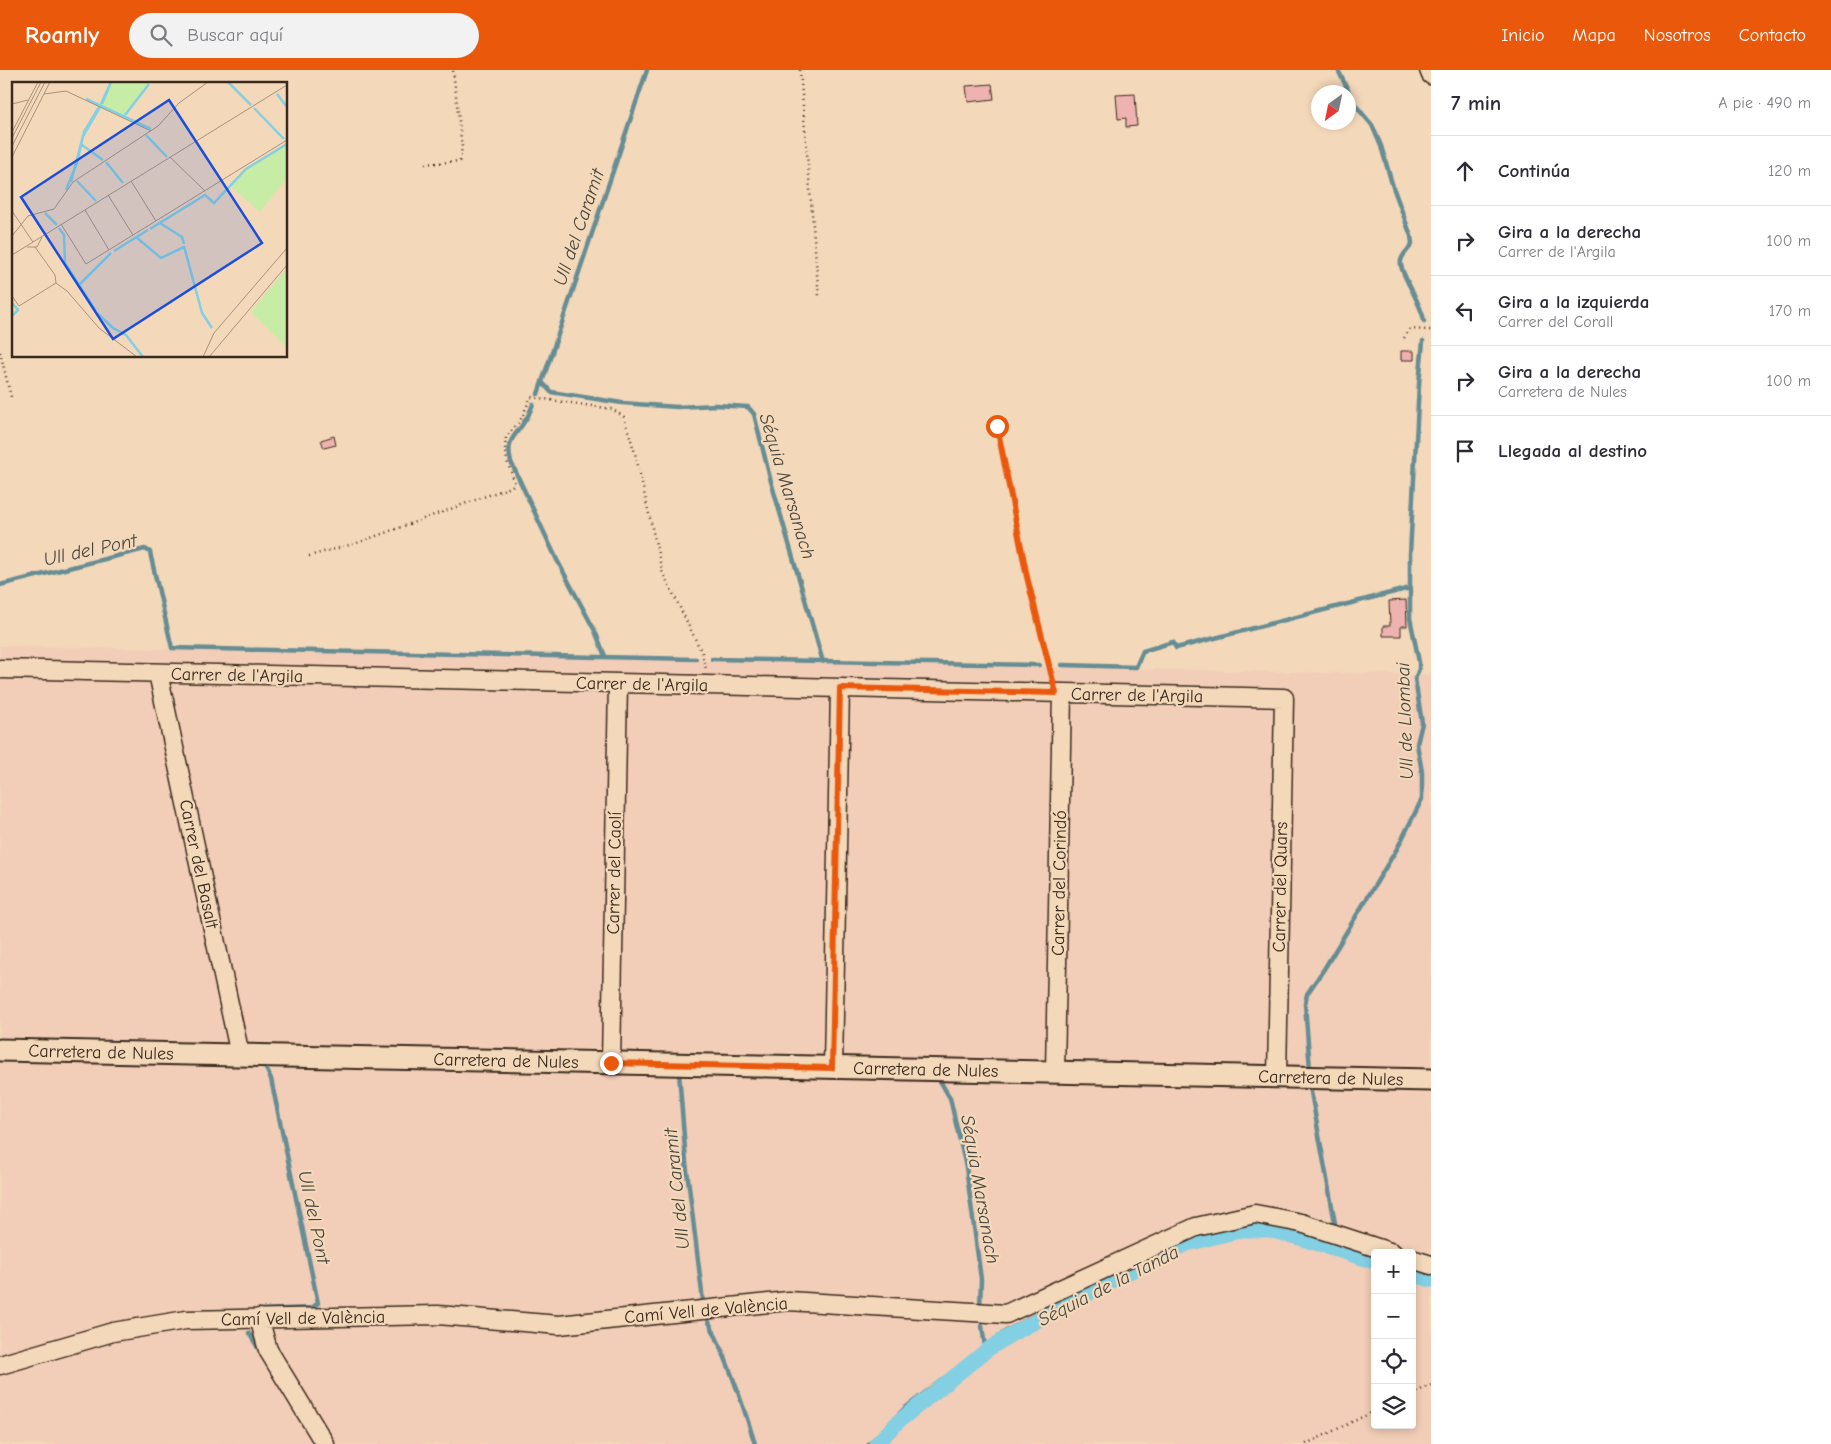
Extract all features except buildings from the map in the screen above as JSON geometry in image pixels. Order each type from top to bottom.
[{"type":"main road","name":"Carretera de Nules","points":[[0,1050],[1431,1080]]},
{"type":"street","points":[[1429,70],[1431,75]]},
{"type":"street","name":"Carrer de l'Argila","points":[[0,669],[1284,698]]},
{"type":"street","name":"Carrer del Basalt","points":[[158,673],[240,1055]]},
{"type":"street","name":"Carrer del Caolí","points":[[611,1063],[618,683]]},
{"type":"street","points":[[832,1068],[840,688]]},
{"type":"street","name":"Carrer del Corindó","points":[[1055,1072],[1059,693]]},
{"type":"street","name":"Carrer del Quars","points":[[1276,1077],[1284,698]]},
{"type":"street","name":"Camí Vell de València","points":[[0,1365],[113,1332],[186,1320],[438,1315],[559,1325],[788,1301],[1006,1314],[1196,1227],[1255,1214],[1301,1223],[1381,1249]]},
{"type":"street","points":[[1416,1260],[1431,1265]]},
{"type":"street","points":[[259,1318],[268,1350],[325,1444]]},
{"type":"path","points":[[425,164],[460,161],[462,147],[454,70]]},
{"type":"path","points":[[800,70],[819,298]]},
{"type":"path","points":[[1404,338],[1410,329],[1431,330]]},
{"type":"path","points":[[0,352],[11,397]]},
{"type":"path","points":[[309,556],[366,540],[511,487],[515,483],[507,461],[506,437],[520,421],[531,397],[612,409],[624,417],[662,571],[702,653],[709,685]]},
{"type":"path","points":[[997,426],[1027,577],[1059,693]]},
{"type":"path","points":[[1416,1392],[1431,1385]]},
{"type":"path","points":[[1306,1444],[1371,1414]]},
{"type":"shaded area","points":[[0,646],[1431,675],[1431,1444],[0,1444]]},
{"type":"waterway","name":"Ull del Caramit","points":[[538,394],[647,70]]},
{"type":"waterway","name":"Ull de Llombai","points":[[1338,70],[1356,106],[1372,125],[1381,146],[1393,187],[1411,236],[1412,244],[1403,256],[1401,266],[1419,305],[1424,321]]},
{"type":"waterway","name":"Ull de Llombai","points":[[1310,1069],[1305,1004],[1307,994],[1398,847],[1422,799],[1422,772],[1417,744],[1422,723],[1415,679],[1419,669],[1419,662],[1410,618],[1410,554],[1423,341]]},
{"type":"waterway","name":"Séquia Marsanach","points":[[542,382],[551,392],[622,403],[677,407],[716,405],[748,407],[754,414],[770,478],[823,662]]},
{"type":"waterway","name":"Ull del Caramit","points":[[533,404],[510,443],[511,462],[557,560],[595,631],[605,656]]},
{"type":"waterway","points":[[0,585],[145,549],[150,552],[172,648],[696,659]]},
{"type":"waterway","points":[[1062,665],[1136,667],[1143,651],[1173,642],[1176,648],[1410,588]]},
{"type":"waterway","points":[[712,659],[1039,665]]},
{"type":"waterway","name":"Ull del Pont","points":[[258,1310],[312,1308],[318,1303],[271,1079],[264,1064]]},
{"type":"waterway","name":"Ull del Caramit","points":[[679,1073],[686,1162],[703,1301]]},
{"type":"waterway","name":"Séquia Marsanach","points":[[937,1076],[950,1098],[966,1167],[981,1279],[980,1309]]},
{"type":"waterway","name":"Ull de Llombai","points":[[1311,1092],[1335,1223]]},
{"type":"waterway","points":[[1243,1225],[1272,1226],[1309,1235]]},
{"type":"waterway","name":"Séquia de la Tanda","points":[[876,1444],[898,1422],[987,1350],[1012,1334],[1165,1253],[1187,1244],[1242,1230],[1269,1230],[1371,1261]]},
{"type":"waterway","points":[[1190,1239],[1216,1231]]},
{"type":"waterway","name":"Ull de Llombai","points":[[1339,1243],[1340,1251]]},
{"type":"waterway","points":[[1350,1248],[1371,1255]]},
{"type":"waterway","name":"Séquia Marsanach","points":[[869,1444],[905,1408],[1006,1331],[1124,1269]]},
{"type":"waterway","points":[[1416,1270],[1431,1275]]},
{"type":"waterway","name":"Séquia de la Tanda","points":[[1416,1275],[1431,1280]]},
{"type":"waterway","name":"Ull del Caramit","points":[[708,1320],[734,1381],[755,1444]]},
{"type":"waterway","name":"Séquia Marsanach","points":[[982,1326],[987,1350]]},
{"type":"waterway","name":"Ull del Pont","points":[[249,1333],[260,1351]]},
{"type":"route","points":[[611,1063],[832,1068],[840,688],[1056,693],[1027,577],[997,426]]}]
